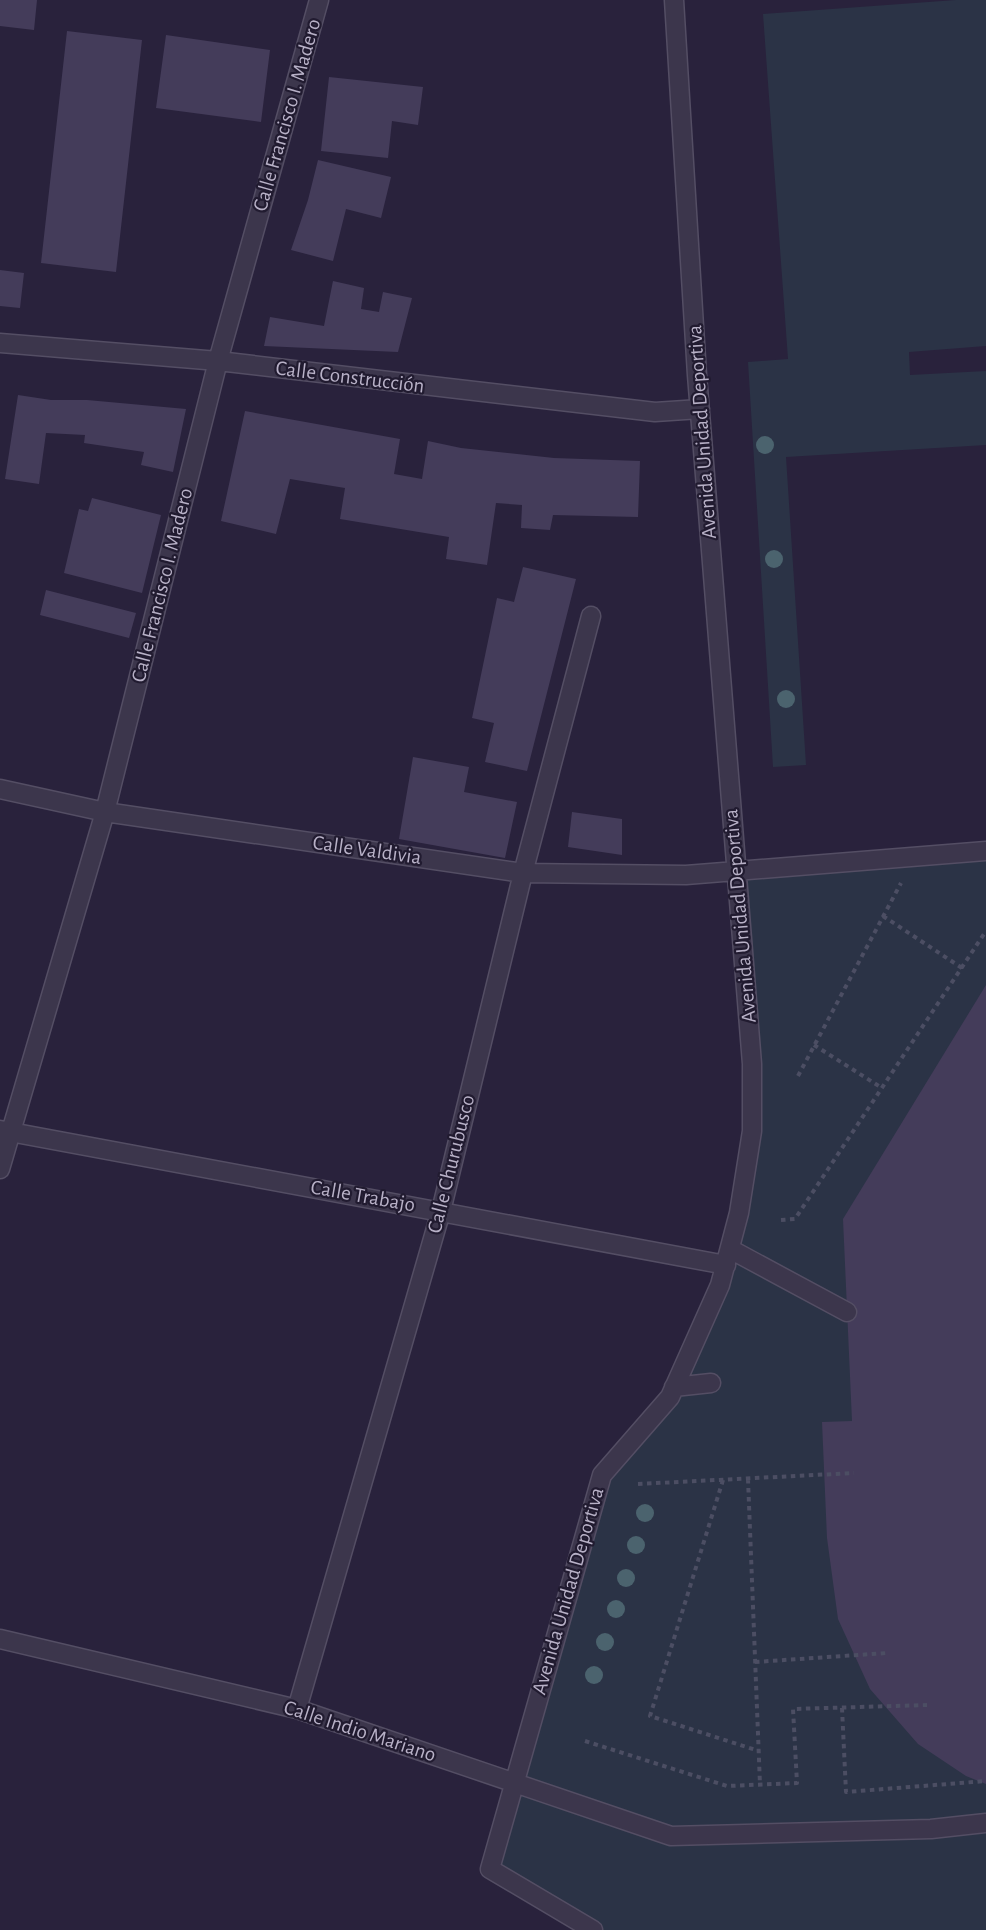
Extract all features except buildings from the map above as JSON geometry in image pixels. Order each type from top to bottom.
[{"type":"street","name":"Calle Francisco I. Madero","points":[[0,1168],[5,1131],[105,812],[218,361],[319,0]]},
{"type":"street","name":"Avenida Unidad Deportiva","points":[[513,1782],[602,1475],[669,1397],[720,1285],[739,1213],[752,1131],[752,1064],[700,410],[674,0]]},
{"type":"street","name":"Calle Construcción","points":[[0,343],[218,361],[655,412],[700,410]]},
{"type":"street","name":"Calle Churubusco","points":[[297,1709],[441,1211],[523,873],[591,616]]},
{"type":"street","name":"Calle Valdivia","points":[[0,789],[105,812],[523,873],[686,875],[986,851]]},
{"type":"street","name":"Calle Trabajo","points":[[5,1131],[441,1211],[728,1257],[847,1312]]},
{"type":"street","points":[[674,1387],[711,1383]]},
{"type":"street","name":"Calle Indio Mariano","points":[[0,1639],[297,1709],[671,1836],[931,1829],[986,1823]]},
{"type":"street","points":[[513,1782],[490,1869],[593,1930]]},
{"type":"path","points":[[798,1076],[915,856]]},
{"type":"path","points":[[883,916],[962,968]]},
{"type":"path","points":[[781,1220],[795,1219],[986,931]]},
{"type":"path","points":[[814,1045],[883,1088]]},
{"type":"path","points":[[638,1484],[854,1473]]},
{"type":"path","points":[[748,1479],[760,1785]]},
{"type":"path","points":[[723,1480],[650,1716],[759,1751]]},
{"type":"path","points":[[755,1662],[886,1653]]},
{"type":"path","points":[[585,1741],[727,1786],[796,1783],[793,1709],[927,1705]]},
{"type":"path","points":[[842,1707],[846,1792],[986,1781]]},
{"type":"shaded area","points":[[956,0],[986,0],[986,346],[909,352],[910,375],[986,371],[986,445],[786,457],[806,765],[773,767],[748,362],[788,359],[763,14]]},
{"type":"shaded area","points":[[986,851],[986,1930],[593,1930],[490,1869],[602,1475],[670,1397],[695,1345],[752,1131],[737,870]]}]
